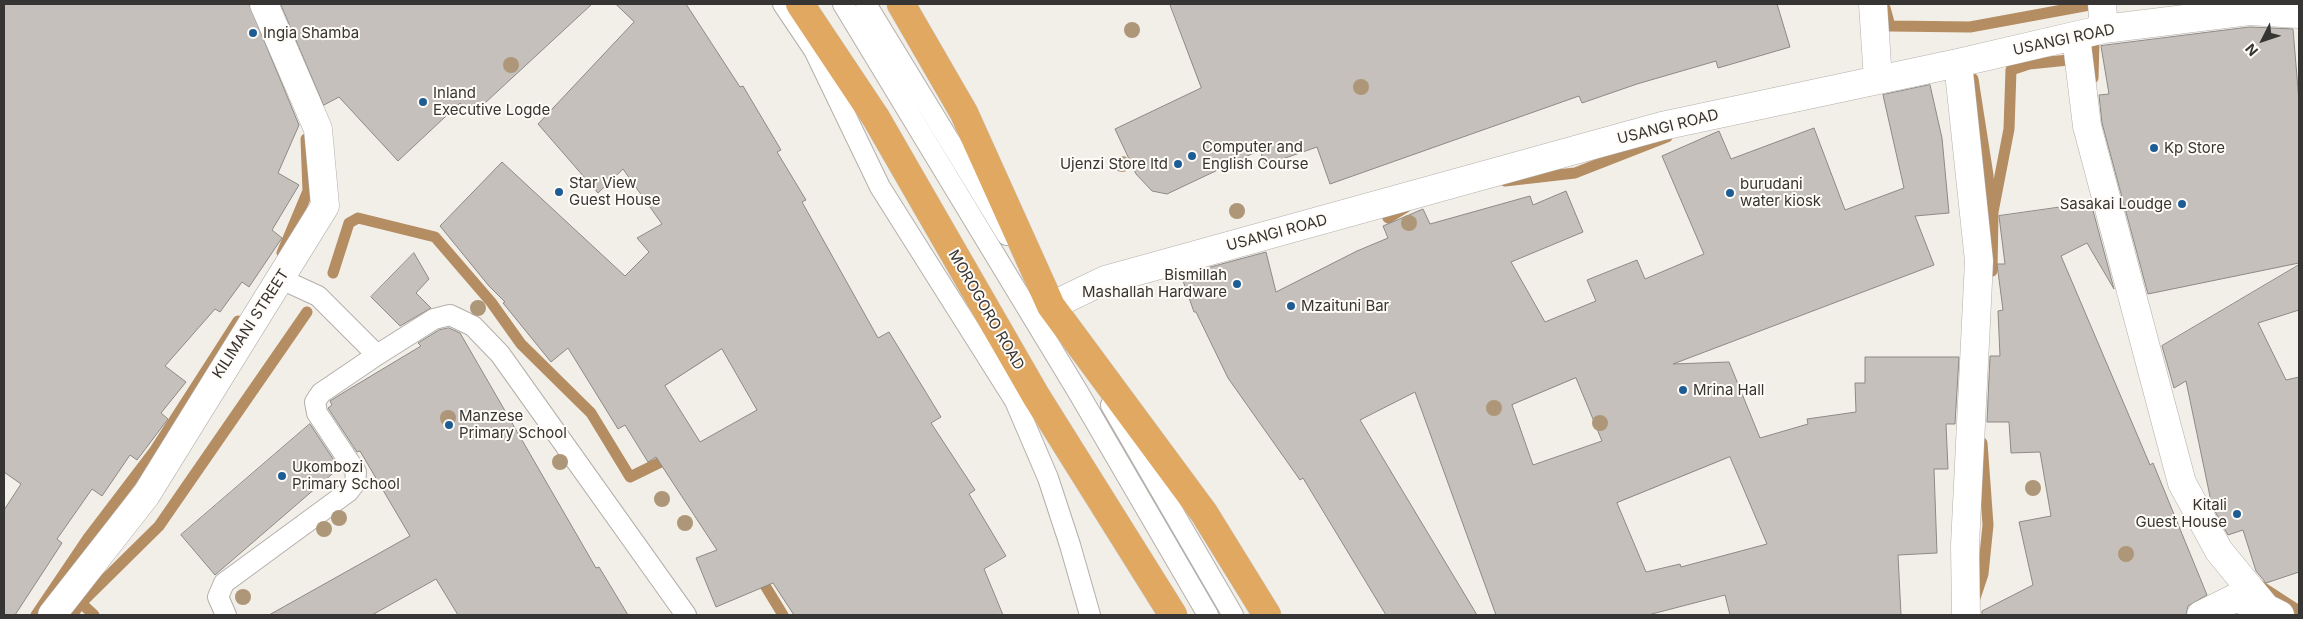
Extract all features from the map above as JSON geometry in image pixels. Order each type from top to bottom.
[{"type":"highway","name":"MOROGORO ROAD","points":[[800,4],[876,118],[1036,396],[1173,615]]},
{"type":"highway","points":[[901,4],[964,114],[1052,306],[1204,513],[1267,615]]},
{"type":"street","name":"KILIMANI STREET","points":[[52,615],[146,495],[208,392],[281,279],[325,206],[318,129],[264,4]]},
{"type":"street","points":[[1873,4],[1878,80]]},
{"type":"street","name":"USANGI ROAD","points":[[1052,306],[1105,280],[1662,126],[2076,36],[2103,16],[2249,11],[2299,14]]},
{"type":"street","points":[[2076,36],[2086,126],[2182,483],[2219,551],[2273,612]]},
{"type":"street","points":[[1958,63],[1979,261],[1965,545],[1966,615]]},
{"type":"street","points":[[2201,615],[2235,598],[2273,612]]},
{"type":"lane","points":[[783,4],[814,50],[880,187],[1015,401],[1048,478],[1090,615]]},
{"type":"lane","points":[[842,4],[1078,392],[1208,615]]},
{"type":"lane","points":[[866,4],[1096,380],[1233,615]]},
{"type":"lane","points":[[281,279],[318,296],[377,355]]},
{"type":"lane","points":[[226,615],[218,596],[224,583],[329,506],[356,483],[356,472],[317,413],[315,402],[321,393],[434,319],[450,315],[473,326],[500,354],[686,615]]},
{"type":"building","points":[[4,4],[249,4],[299,125],[278,173],[299,185],[272,230],[282,238],[249,287],[242,282],[220,312],[215,309],[165,366],[186,382],[161,413],[168,419],[137,460],[130,455],[102,496],[92,489],[57,539],[62,543],[15,615],[4,615],[4,510],[21,484],[4,472]]},
{"type":"building","points":[[281,4],[592,4],[472,115],[460,103],[398,161],[339,97],[324,105]]},
{"type":"building","points":[[616,4],[686,4],[740,87],[743,86],[781,150],[777,152],[806,200],[802,202],[878,338],[889,332],[941,417],[931,423],[975,490],[969,494],[1006,556],[984,569],[1003,615],[794,615],[773,583],[716,607],[696,558],[717,550],[656,457],[648,462],[625,425],[618,429],[568,348],[551,362],[503,303],[505,302],[489,286],[440,226],[502,162],[625,276],[649,252],[637,238],[662,224],[623,169],[598,193],[538,124],[634,22]],"holes":[[[722,349],[757,410],[700,442],[665,386]]]},
{"type":"building","points":[[1170,4],[1777,4],[1790,47],[1718,68],[1716,61],[1637,84],[1582,103],[1579,96],[1330,184],[1317,147],[1265,165],[1260,150],[1167,194],[1152,191],[1136,174],[1115,129],[1201,88]]},
{"type":"building","points":[[2250,27],[2293,29],[2299,101],[2299,263],[2148,294],[2102,123],[2099,95],[2109,94],[2101,46]]},
{"type":"building","points":[[1930,85],[1942,138],[1949,213],[1915,216],[1934,265],[1673,364],[1729,362],[1760,438],[1808,424],[1807,419],[1856,412],[1855,383],[1865,383],[1865,357],[1959,357],[1955,424],[1946,424],[1948,469],[1934,469],[1937,553],[1898,555],[1901,615],[1730,615],[1725,595],[1648,615],[1496,615],[1415,392],[1360,420],[1477,615],[1386,615],[1303,478],[1300,480],[1228,378],[1196,312],[1194,312],[1181,275],[1266,252],[1276,292],[1357,251],[1388,238],[1383,226],[1423,209],[1430,224],[1530,196],[1533,205],[1566,191],[1583,232],[1511,262],[1545,322],[1596,301],[1587,280],[1637,260],[1645,279],[1704,254],[1662,156],[1719,131],[1731,159],[1814,128],[1845,210],[1904,188],[1883,95]],"holes":[[[1576,378],[1602,441],[1533,465],[1512,405]],[[1730,457],[1767,544],[1681,567],[1680,564],[1646,572],[1617,503]]]},
{"type":"building","points":[[2091,203],[2114,289],[2087,243],[2061,256],[2150,465],[2153,463],[2207,595],[2188,606],[2186,615],[1982,615],[1982,611],[2033,585],[2019,522],[2051,516],[2040,452],[2011,453],[2009,422],[1987,422],[1990,356],[2000,356],[1998,311],[2003,310],[1997,264],[2005,264],[1999,216]]},
{"type":"building","points":[[414,253],[429,279],[416,293],[431,308],[400,326],[371,297]]},
{"type":"building","points":[[2299,265],[2299,310],[2258,323],[2286,380],[2299,377],[2299,572],[2266,583],[2256,571],[2243,530],[2228,535],[2212,506],[2186,381],[2174,388],[2162,346]]},
{"type":"building","name":"Manzese Primary School","points":[[449,328],[460,333],[596,568],[599,567],[628,615],[458,615],[436,579],[372,615],[269,615],[410,536],[360,451],[357,452],[328,408],[332,405],[330,401],[421,346],[418,343],[439,330]]},
{"type":"building","points":[[310,424],[339,468],[215,575],[181,535]]},
{"type":"waterway","points":[[1885,8],[1890,26],[1970,27],[2095,4]]},
{"type":"waterway","points":[[2093,78],[2094,42]]},
{"type":"waterway","points":[[1992,271],[1993,212],[2009,129],[2011,70],[2029,64],[2078,59]]},
{"type":"waterway","points":[[1973,79],[1988,175],[1987,224]]},
{"type":"waterway","points":[[1505,181],[1575,173],[1667,137]]},
{"type":"waterway","points":[[282,253],[308,191],[306,139]]},
{"type":"waterway","points":[[1388,218],[1406,207]]},
{"type":"waterway","points":[[333,273],[349,223],[358,218],[435,237],[491,302],[521,344],[591,413],[630,477],[673,456]]},
{"type":"waterway","points":[[72,615],[81,603],[159,526],[307,312]]},
{"type":"waterway","points":[[36,615],[88,538],[155,450],[238,321]]},
{"type":"waterway","points":[[1975,598],[1983,574],[1988,525],[1982,443]]},
{"type":"waterway","points":[[758,574],[783,615]]},
{"type":"waterway","points":[[2259,585],[2299,611]]},
{"type":"waterway","points":[[81,603],[94,615]]},
{"type":"place","name":"Ingia Shamba","points":[[253,33]]},
{"type":"place","name":"Inland Executive Logde","points":[[423,102]]},
{"type":"place","name":"Kp Store","points":[[2154,148]]},
{"type":"place","name":"Computer and English Course","points":[[1192,156]]},
{"type":"place","name":"Ujenzi Store ltd","points":[[1178,164]]},
{"type":"place","name":"Star View Guest House","points":[[559,192]]},
{"type":"place","name":"burudani water kiosk","points":[[1730,193]]},
{"type":"place","name":"Sasakai Loudge","points":[[2182,204]]},
{"type":"place","name":"Bismillah Mashallah Hardware","points":[[1237,284]]},
{"type":"place","name":"Mzaituni Bar","points":[[1291,306]]},
{"type":"place","name":"Mrina Hall","points":[[1683,390]]},
{"type":"place","name":"Manzese Primary School","points":[[449,425]]},
{"type":"place","name":"Ukombozi Primary School","points":[[282,476]]},
{"type":"place","name":"Kitali Guest House","points":[[2237,514]]}]
